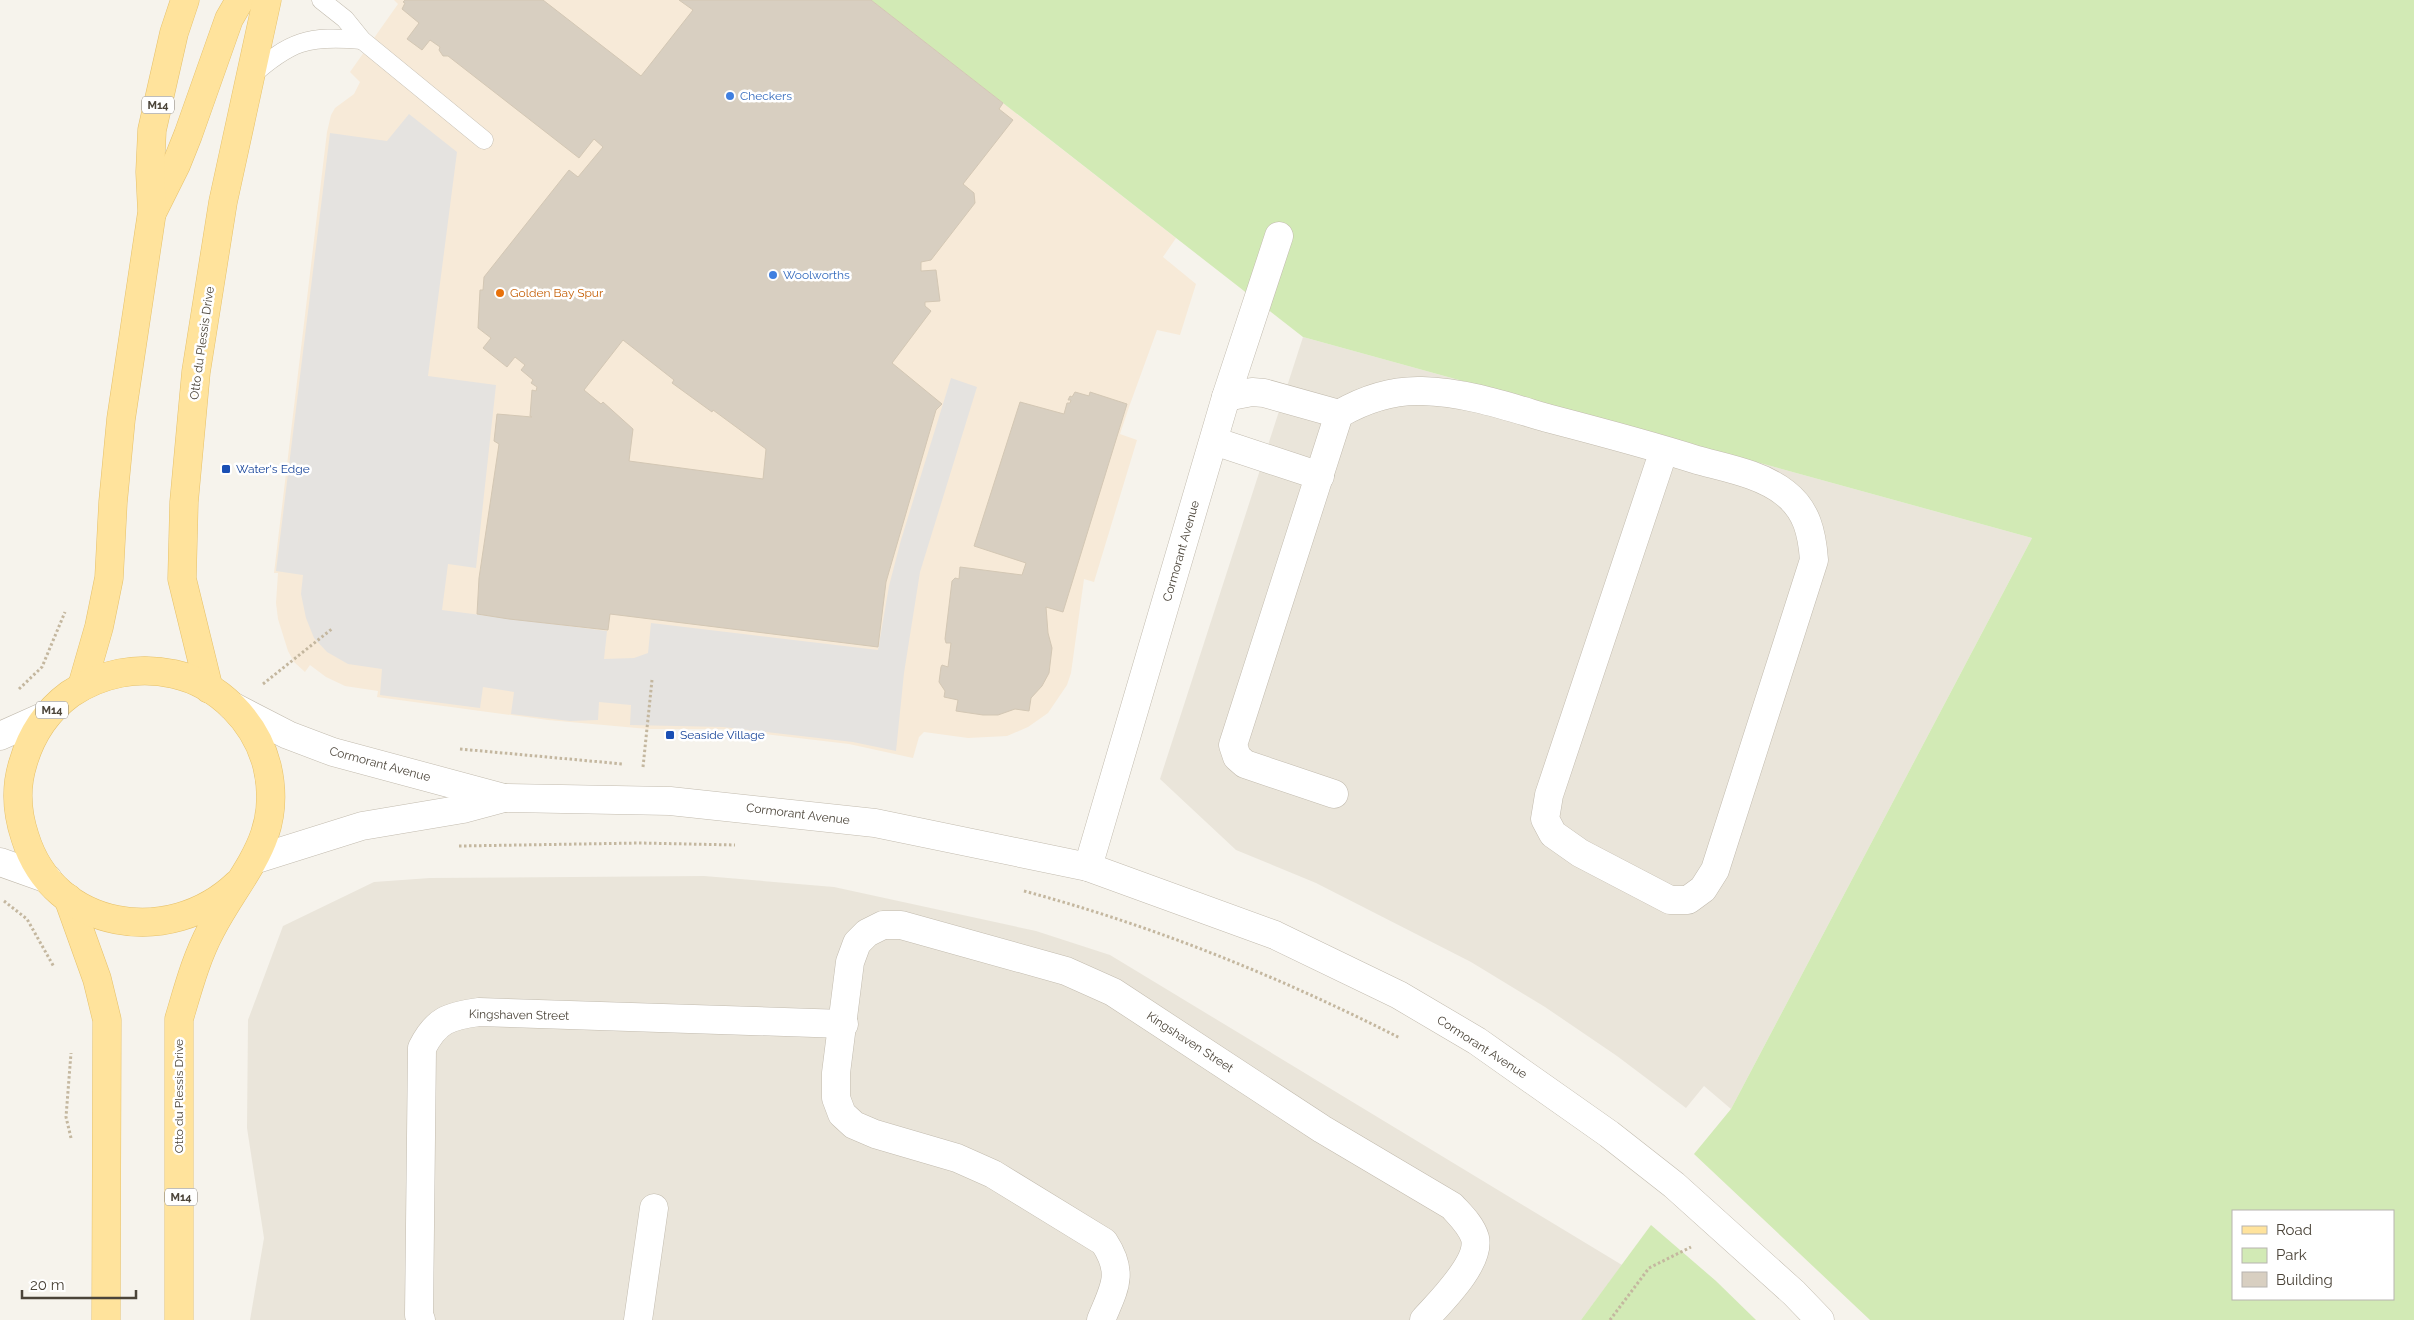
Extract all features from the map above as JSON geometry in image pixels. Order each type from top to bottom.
[{"type":"main road","name":"M14","points":[[82,686],[99,627],[109,578],[113,502],[121,419],[152,212],[150,172],[152,130],[174,33],[185,0]]},
{"type":"main road","points":[[152,212],[176,165],[228,19],[240,0]]},
{"type":"main road","name":"Otto du Plessis Drive","points":[[210,689],[182,579],[184,502],[198,363],[223,202],[266,0]]},
{"type":"main road","name":"Otto du Plessis Drive","points":[[179,1320],[179,1019],[196,964],[210,932],[264,841],[270,814],[270,779],[257,739],[232,706],[210,689],[186,677],[153,670],[114,674],[82,686],[66,697],[47,715],[25,754],[20,773],[18,800],[21,825],[27,844],[48,879],[68,898],[87,910],[115,920],[152,923],[180,918],[201,910],[220,899],[237,884]]},
{"type":"main road","name":"Otto du Plessis Drive","points":[[68,898],[97,979],[107,1020],[106,1320]]},
{"type":"street","name":"Cormorant Avenue","points":[[1088,867],[1226,397],[1279,236]]},
{"type":"street","points":[[1334,794],[1245,764],[1237,757],[1233,745],[1339,414],[1356,404],[1386,393],[1422,391],[1472,397],[1664,450],[1759,479],[1785,493],[1804,514],[1812,534],[1814,560],[1715,870],[1703,889],[1688,900],[1670,900],[1580,853],[1554,834],[1546,819],[1549,795],[1664,450]]},
{"type":"street","points":[[1226,397],[1252,392],[1264,393],[1339,414]]},
{"type":"street","points":[[1214,441],[1320,476]]},
{"type":"street","name":"Cormorant Avenue","points":[[232,706],[288,735],[333,752],[504,798],[645,800],[727,806],[875,823],[1088,867],[1276,935],[1399,995],[1477,1042],[1609,1134],[1674,1185],[1794,1293],[1820,1320]]},
{"type":"street","points":[[0,736],[47,715]]},
{"type":"street","name":"Cormorant Avenue","points":[[254,860],[353,828],[422,814],[463,809],[504,798]]},
{"type":"street","points":[[0,862],[48,879]]},
{"type":"street","name":"Kingshaven Street","points":[[1101,1320],[1118,1273],[1114,1256],[1104,1242],[993,1174],[957,1158],[875,1134],[854,1125],[842,1114],[836,1098],[836,1073],[844,1024],[850,962],[857,943],[867,933],[883,925],[901,925],[1066,970],[1113,992],[1322,1129],[1452,1206],[1468,1223],[1475,1240],[1473,1257],[1453,1286],[1424,1320]]},
{"type":"street","name":"Kingshaven Street","points":[[422,1320],[419,1314],[422,1048],[430,1032],[442,1021],[459,1015],[479,1012],[844,1024]]},
{"type":"street","points":[[638,1320],[654,1208]]},
{"type":"lane","points":[[321,0],[345,19],[362,40],[484,140]]},
{"type":"lane","points":[[248,78],[271,58],[288,47],[316,38],[362,40]]},
{"type":"path","points":[[257,689],[333,628]]},
{"type":"path","points":[[645,800],[643,766],[652,680]]},
{"type":"path","points":[[0,898],[27,919],[56,970]]},
{"type":"path","points":[[71,1051],[66,1117],[72,1144]]},
{"type":"path","points":[[1610,1320],[1649,1268],[1696,1244]]},
{"type":"shaded area","points":[[394,0],[871,0],[1176,238],[1163,257],[1196,284],[1180,335],[1157,330],[1129,407],[1120,434],[1137,440],[1094,582],[1084,579],[1071,673],[1067,685],[1048,713],[1028,727],[1007,736],[968,738],[924,732],[919,737],[913,758],[849,744],[722,729],[648,729],[548,720],[377,697],[378,691],[345,686],[326,677],[310,665],[305,672],[294,662],[288,651],[278,619],[276,603],[278,573],[274,573],[327,132],[331,115],[335,108],[354,94],[360,82],[350,72],[398,4]]},
{"type":"shaded area","points":[[409,114],[457,152],[428,376],[496,385],[476,568],[448,564],[442,610],[607,631],[604,659],[634,658],[648,653],[651,623],[878,650],[889,586],[901,540],[951,378],[977,387],[920,572],[904,673],[896,751],[853,742],[723,727],[630,725],[631,705],[599,702],[598,720],[570,721],[511,714],[514,692],[483,687],[480,708],[380,695],[382,669],[348,664],[327,652],[314,638],[306,618],[301,594],[303,575],[276,571],[330,133],[387,141]]},
{"type":"shaded area","points":[[1303,337],[2032,538],[1731,1109],[1704,1086],[1686,1108],[1617,1056],[1545,1007],[1471,962],[1316,883],[1236,850],[1160,779]]},
{"type":"shaded area","points":[[704,876],[834,887],[1036,931],[1110,955],[1622,1265],[1581,1320],[250,1320],[264,1238],[247,1128],[248,1020],[283,926],[374,882],[430,878]]},
{"type":"green space","points":[[871,0],[2414,0],[2414,1320],[1870,1320],[1694,1154],[1731,1109],[2032,538],[1303,337]]},
{"type":"green space","points":[[1651,1225],[1716,1281],[1756,1320],[1581,1320]]},
{"type":"building","points":[[405,0],[543,0],[641,76],[693,10],[679,0],[871,0],[1003,103],[999,109],[1013,120],[963,184],[974,193],[975,203],[931,260],[921,262],[921,271],[936,270],[940,301],[925,302],[925,306],[931,311],[892,363],[942,404],[936,410],[886,582],[878,647],[610,614],[608,630],[477,614],[479,578],[499,444],[494,441],[497,414],[532,417],[530,416],[532,390],[536,391],[537,387],[531,383],[533,380],[521,370],[525,365],[515,357],[507,367],[483,348],[491,338],[478,328],[480,290],[483,290],[484,277],[569,170],[578,177],[603,147],[594,139],[579,158],[448,56],[443,56],[439,50],[440,47],[430,40],[422,50],[407,39],[419,23],[402,9],[405,3],[403,2]],"holes":[[[623,340],[674,380],[672,383],[766,449],[763,479],[629,461],[633,429],[603,402],[601,404],[584,390]]]},
{"type":"building","points":[[1075,392],[1089,396],[1090,392],[1127,404],[1063,612],[1046,607],[1048,633],[1052,648],[1049,673],[1042,686],[1031,698],[1029,711],[1015,709],[998,715],[983,715],[956,711],[958,700],[944,697],[945,691],[939,682],[942,665],[948,667],[951,643],[946,643],[945,639],[952,581],[955,578],[959,579],[960,567],[1022,575],[1026,563],[974,546],[1020,402],[1064,414],[1067,403],[1070,403],[1071,400],[1068,400],[1070,396],[1072,397]]},
{"type":"place","name":"Checkers","points":[[730,96]]},
{"type":"place","name":"Woolworths","points":[[773,275]]},
{"type":"place","name":"Golden Bay Spur","points":[[500,293]]},
{"type":"place","name":"Water's Edge","points":[[226,469]]},
{"type":"place","name":"Seaside Village","points":[[670,735]]}]
